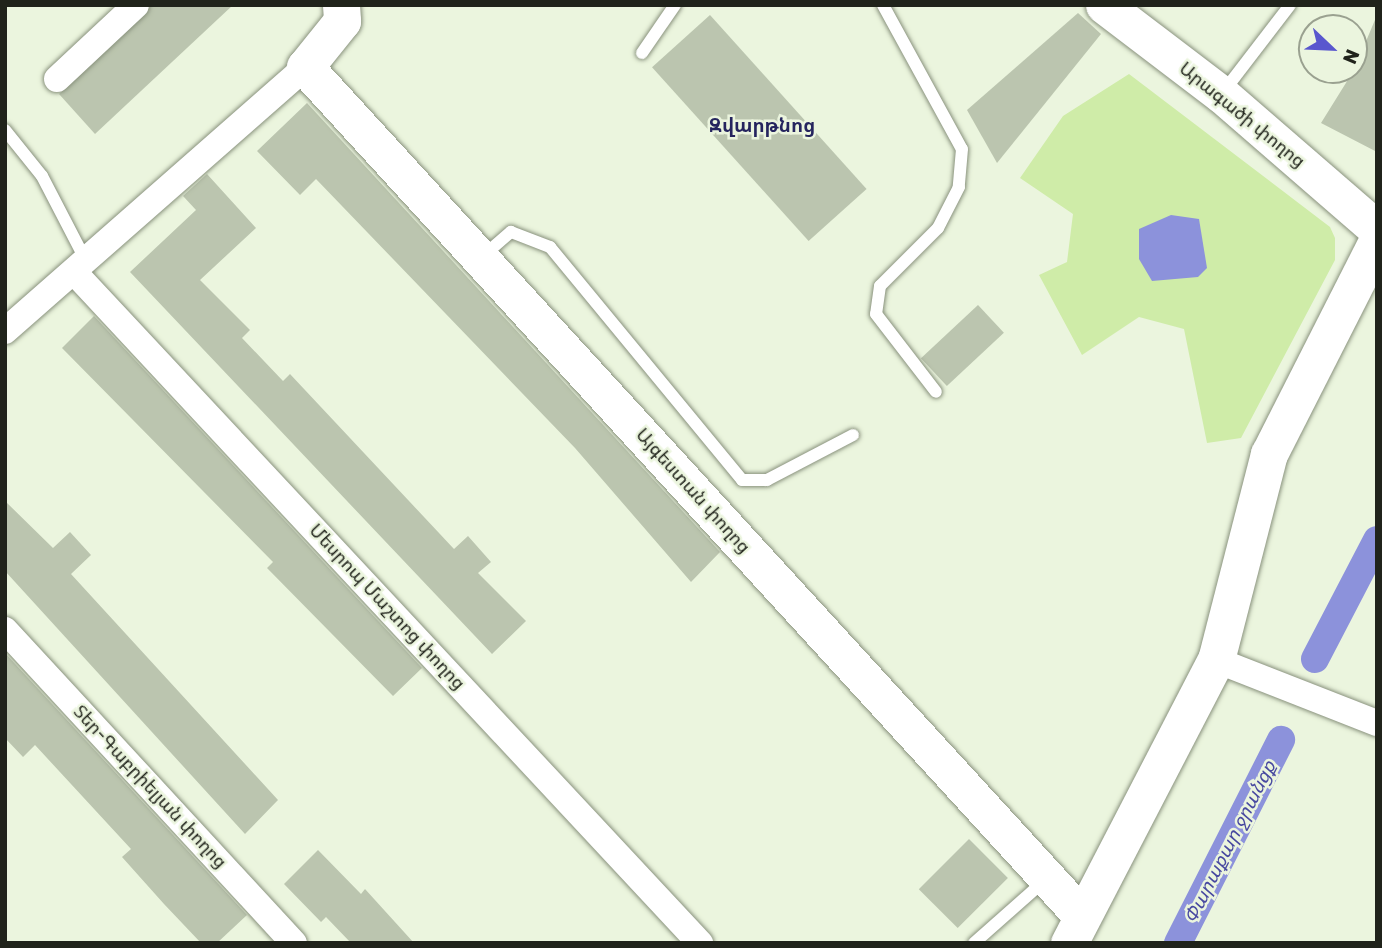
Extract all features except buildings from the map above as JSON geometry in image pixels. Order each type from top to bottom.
[{"type":"street","points":[[57,79],[136,5]]},
{"type":"street","points":[[5,331],[305,67],[342,20],[341,5]]},
{"type":"street","name":"Արագածի փողոց","points":[[1111,7],[1221,94],[1377,229]]},
{"type":"street","name":"Այգեստան փողոց","points":[[305,67],[1047,879],[1075,929]]},
{"type":"street","points":[[1075,929],[1216,660],[1269,454],[1377,241]]},
{"type":"street","name":"Մեսրոպ Մաշտոց փողոց","points":[[79,264],[700,943]]},
{"type":"street","name":"Տեր-Գաբրիելյան փողոց","points":[[5,630],[294,943]]},
{"type":"street","points":[[1216,660],[1376,722]]},
{"type":"lane","points":[[642,53],[675,5]]},
{"type":"lane","points":[[883,5],[962,149],[958,187],[938,228],[880,286],[876,314],[936,392]]},
{"type":"lane","points":[[1221,94],[1290,5]]},
{"type":"lane","points":[[5,130],[42,176],[79,264]]},
{"type":"lane","points":[[480,259],[511,232],[550,247],[742,480],[767,480],[853,435]]},
{"type":"lane","points":[[974,943],[1047,879]]},
{"type":"green space","points":[[1129,74],[1330,227],[1335,238],[1335,260],[1241,438],[1207,443],[1184,329],[1139,317],[1082,355],[1039,275],[1067,262],[1073,214],[1020,178],[1063,116]]},
{"type":"water","points":[[1171,215],[1199,219],[1207,268],[1198,277],[1152,281],[1139,259],[1139,229]]},
{"type":"waterway","name":"Փարաքար ջրանցք","points":[[1315,659],[1377,540]]},
{"type":"waterway","name":"Փարաքար ջրանցք","points":[[1178,943],[1281,740]]},
{"type":"district","name":"Զվարթնոց","points":[[762,126]]}]
